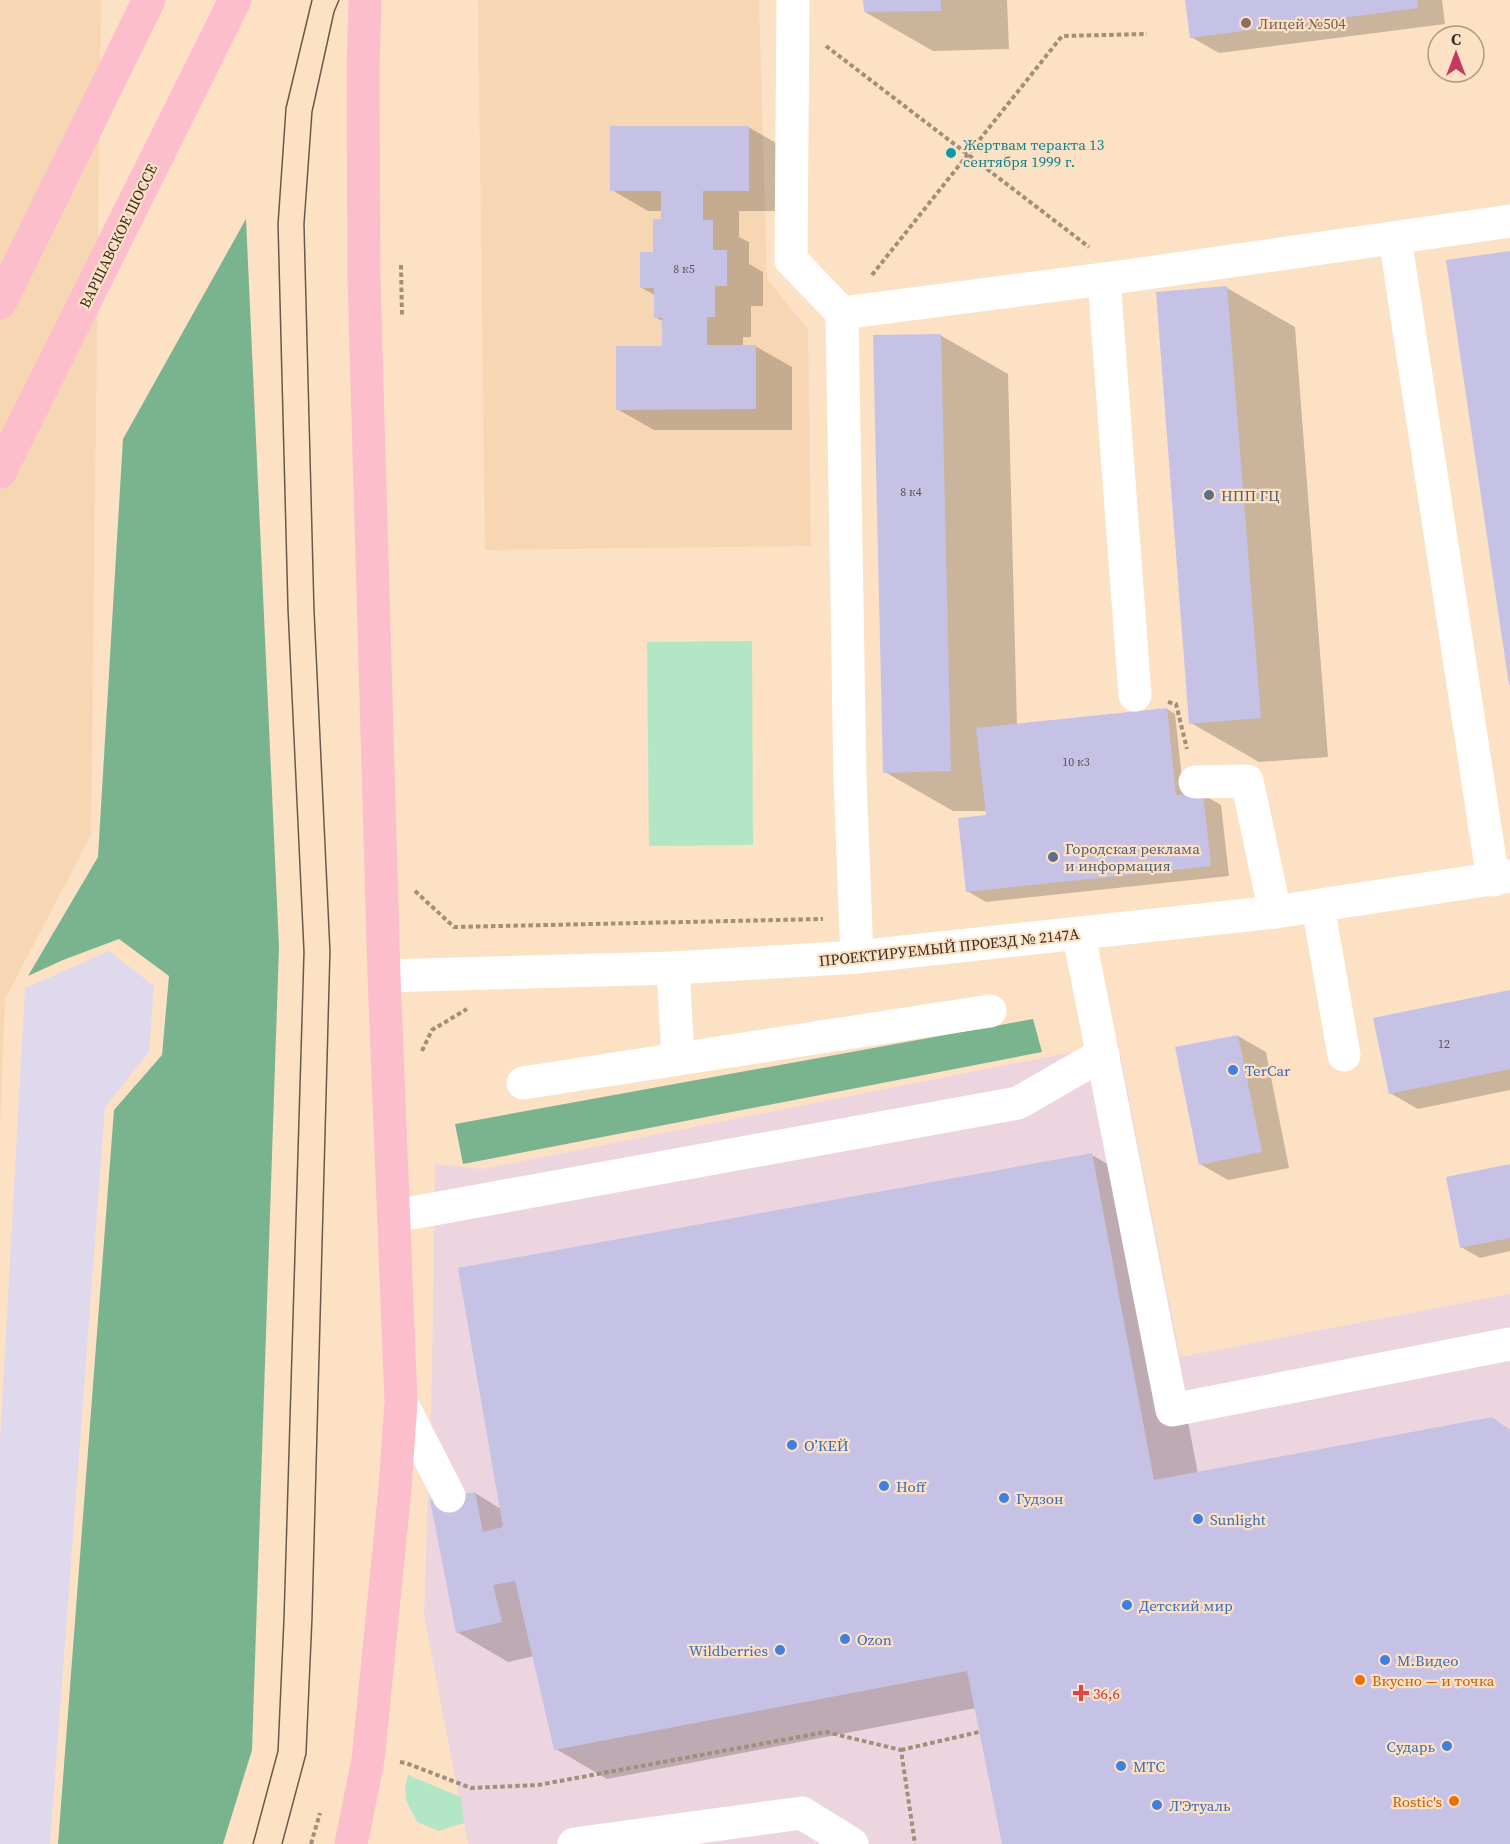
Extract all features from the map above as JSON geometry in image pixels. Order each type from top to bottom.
[{"type":"main road","points":[[0,303],[149,0]]},
{"type":"main road","points":[[351,1844],[368,1760],[395,1489],[401,1402],[384,976],[364,280],[365,0]]},
{"type":"main road","name":"ВАРШАВСКОЕ ШОССЕ","points":[[0,472],[228,14]]},
{"type":"street","points":[[793,10],[791,260],[842,313],[850,778],[857,957]]},
{"type":"street","points":[[842,313],[1510,222]]},
{"type":"street","points":[[1395,237],[1502,878]]},
{"type":"street","points":[[1104,279],[1135,695]]},
{"type":"street","points":[[1195,782],[1247,781],[1275,912]]},
{"type":"street","name":"ПРОЕКТИРУЕМЫЙ ПРОЕЗД № 2147А","points":[[384,976],[672,968],[857,957],[1275,912],[1502,878]]},
{"type":"street","points":[[1318,906],[1344,1055]]},
{"type":"street","points":[[1079,934],[1172,1410],[1510,1344]]},
{"type":"street","points":[[672,968],[678,1059]]},
{"type":"street","points":[[523,1083],[990,1011]]},
{"type":"street","points":[[395,1216],[1018,1103],[1103,1054]]},
{"type":"street","points":[[401,1402],[449,1496]]},
{"type":"street","points":[[574,1844],[620,1841],[802,1813],[852,1844]]},
{"type":"path","points":[[793,10],[968,154],[1097,253],[1104,279]]},
{"type":"path","points":[[842,313],[1062,36],[1147,34]]},
{"type":"path","points":[[401,264],[402,323]]},
{"type":"path","points":[[1135,695],[1176,704],[1195,782]]},
{"type":"path","points":[[415,880],[415,892],[454,927],[856,917]]},
{"type":"path","points":[[368,1760],[406,1763],[471,1788],[538,1785],[826,1732],[901,1750],[979,1732]]},
{"type":"path","points":[[901,1750],[915,1844]]},
{"type":"path","points":[[312,1844],[321,1808]]},
{"type":"shaded area","points":[[0,0],[101,0],[91,835],[5,999],[0,1129]]},
{"type":"shaded area","points":[[478,0],[759,0],[767,279],[808,329],[811,546],[485,550]]},
{"type":"shaded area","points":[[109,951],[154,986],[149,1052],[105,1107],[50,1844],[0,1844],[0,1442],[25,988]]},
{"type":"shaded area","name":"Гудзон","points":[[1118,1043],[1180,1357],[1510,1294],[1510,1844],[468,1844],[424,1616],[432,1374],[435,1164],[481,1169]]},
{"type":"green space","points":[[246,219],[279,947],[252,1750],[223,1844],[58,1844],[114,1110],[162,1055],[169,976],[119,939],[28,976],[98,857],[123,439]]},
{"type":"green space","points":[[752,641],[753,845],[649,846],[647,642]]},
{"type":"green space","points":[[1033,1019],[1042,1052],[463,1164],[455,1124]]},
{"type":"green space","points":[[408,1775],[461,1797],[464,1823],[439,1831],[417,1822],[406,1800],[405,1789]]},
{"type":"building","points":[[863,0],[941,0],[941,11],[864,12]]},
{"type":"building","name":"Лицей №504","points":[[1185,0],[1417,0],[1418,8],[1190,38]]},
{"type":"building","points":[[610,126],[749,126],[749,191],[703,191],[703,220],[713,220],[713,250],[727,250],[727,286],[715,286],[715,317],[707,317],[707,345],[756,345],[756,409],[616,410],[616,346],[662,346],[662,318],[654,318],[654,288],[640,288],[640,252],[653,252],[653,219],[661,219],[661,191],[610,191]]},
{"type":"building","points":[[1510,251],[1510,685],[1509,685],[1446,260]]},
{"type":"building","points":[[1227,286],[1261,718],[1189,724],[1156,292]]},
{"type":"building","points":[[941,334],[951,771],[883,773],[873,335]]},
{"type":"building","points":[[1167,708],[1176,795],[1203,793],[1211,866],[966,892],[958,818],[986,815],[976,728]]},
{"type":"building","points":[[1510,990],[1510,1069],[1389,1094],[1373,1018]]},
{"type":"building","points":[[1238,1035],[1262,1152],[1199,1165],[1175,1047]]},
{"type":"building","name":"Гудзон","points":[[1092,1153],[1154,1480],[1492,1417],[1510,1430],[1510,1844],[1002,1844],[967,1671],[554,1750],[515,1581],[493,1585],[502,1622],[456,1633],[430,1500],[475,1492],[483,1532],[503,1527],[458,1268]]},
{"type":"building","points":[[1510,1164],[1510,1238],[1460,1248],[1446,1177]]},
{"type":"tram line","points":[[253,1844],[278,1751],[304,952],[288,610],[278,224],[286,108],[312,0]]},
{"type":"tram line","points":[[282,1844],[306,1754],[312,1619],[330,951],[314,609],[304,224],[312,112],[334,12],[339,0]]},
{"type":"place","name":"Лицей №504","points":[[1246,23]]},
{"type":"place","name":"Жертвам теракта 13 сентября 1999 г.","points":[[951,153]]},
{"type":"place","name":"НПП ГЦ","points":[[1209,495]]},
{"type":"place","name":"Городская реклама и информация","points":[[1053,857]]},
{"type":"place","name":"TerCar","points":[[1233,1070]]},
{"type":"place","name":"О’КЕЙ","points":[[792,1445]]},
{"type":"place","name":"Hoff","points":[[884,1486]]},
{"type":"place","name":"Гудзон","points":[[1004,1498]]},
{"type":"place","name":"Sunlight","points":[[1198,1519]]},
{"type":"place","name":"Детский мир","points":[[1127,1605]]},
{"type":"place","name":"Ozon","points":[[845,1639]]},
{"type":"place","name":"Wildberries","points":[[780,1650]]},
{"type":"place","name":"М.Видео","points":[[1385,1660]]},
{"type":"place","name":"Вкусно — и точка","points":[[1360,1680]]},
{"type":"place","name":"36,6","points":[[1081,1693]]},
{"type":"place","name":"Сударь","points":[[1447,1746]]},
{"type":"place","name":"МТС","points":[[1121,1766]]},
{"type":"place","name":"Rostic's","points":[[1454,1801]]},
{"type":"place","name":"Л'Этуаль","points":[[1157,1805]]}]
